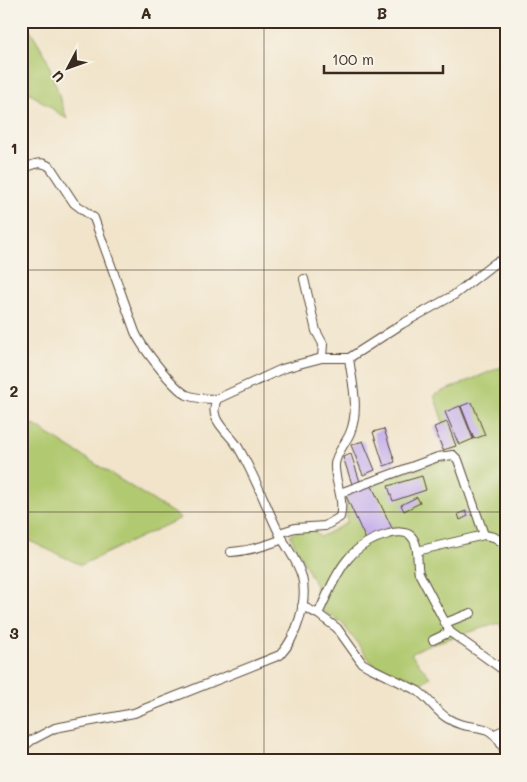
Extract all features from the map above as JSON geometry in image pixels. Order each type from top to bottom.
[{"type":"street","points":[[21,170],[38,163],[46,164],[51,168],[74,203],[94,218],[135,332],[144,348],[182,392],[196,398],[217,399],[282,369],[322,358],[349,358],[454,295],[495,263],[500,261],[506,262]]},
{"type":"street","points":[[304,279],[317,335],[323,344],[322,358]]},
{"type":"street","points":[[230,552],[250,550],[295,528],[320,527],[334,522],[340,517],[342,510],[335,465],[355,418],[349,358]]},
{"type":"street","points":[[21,749],[32,740],[55,728],[134,713],[280,654],[292,639],[302,606],[302,577],[238,448],[215,418],[214,405],[217,399]]},
{"type":"street","points":[[340,493],[438,457],[452,455],[458,460],[484,535]]},
{"type":"street","points":[[318,614],[341,566],[365,543],[395,532],[407,533],[411,536],[417,551],[416,563],[419,573],[450,632],[506,672]]},
{"type":"street","points":[[417,551],[484,535],[494,537],[502,542]]},
{"type":"street","points":[[302,606],[318,614],[338,628],[357,657],[368,668],[418,691],[445,717],[454,722],[488,730],[495,734],[506,754]]},
{"type":"street","points":[[445,623],[471,613]]},
{"type":"street","points":[[433,640],[450,632]]},
{"type":"street","points":[[495,734],[506,729]]},
{"type":"green space","points":[[21,21],[25,21],[46,56],[67,119],[21,87]]},
{"type":"green space","points":[[506,365],[506,633],[499,623],[425,646],[411,654],[430,677],[419,685],[375,667],[342,623],[314,606],[316,586],[290,535],[310,526],[320,537],[347,523],[346,492],[454,456],[434,395]]},
{"type":"green space","points":[[21,410],[26,420],[181,518],[81,565],[21,537]]},
{"type":"building","points":[[472,402],[485,435],[474,439],[461,406]]},
{"type":"building","points":[[460,406],[473,439],[459,445],[445,412]]},
{"type":"building","points":[[447,422],[456,446],[443,450],[434,427]]},
{"type":"building","points":[[384,429],[395,462],[384,466],[373,432]]},
{"type":"building","points":[[363,441],[375,470],[363,475],[351,445]]},
{"type":"building","points":[[351,454],[361,485],[353,487],[343,457]]},
{"type":"building","points":[[422,476],[426,490],[393,501],[388,486]]},
{"type":"building","points":[[370,482],[392,528],[366,540],[345,494]]},
{"type":"building","points":[[417,497],[420,503],[404,511],[401,505]]},
{"type":"building","points":[[466,511],[468,516],[460,520],[458,514]]}]
